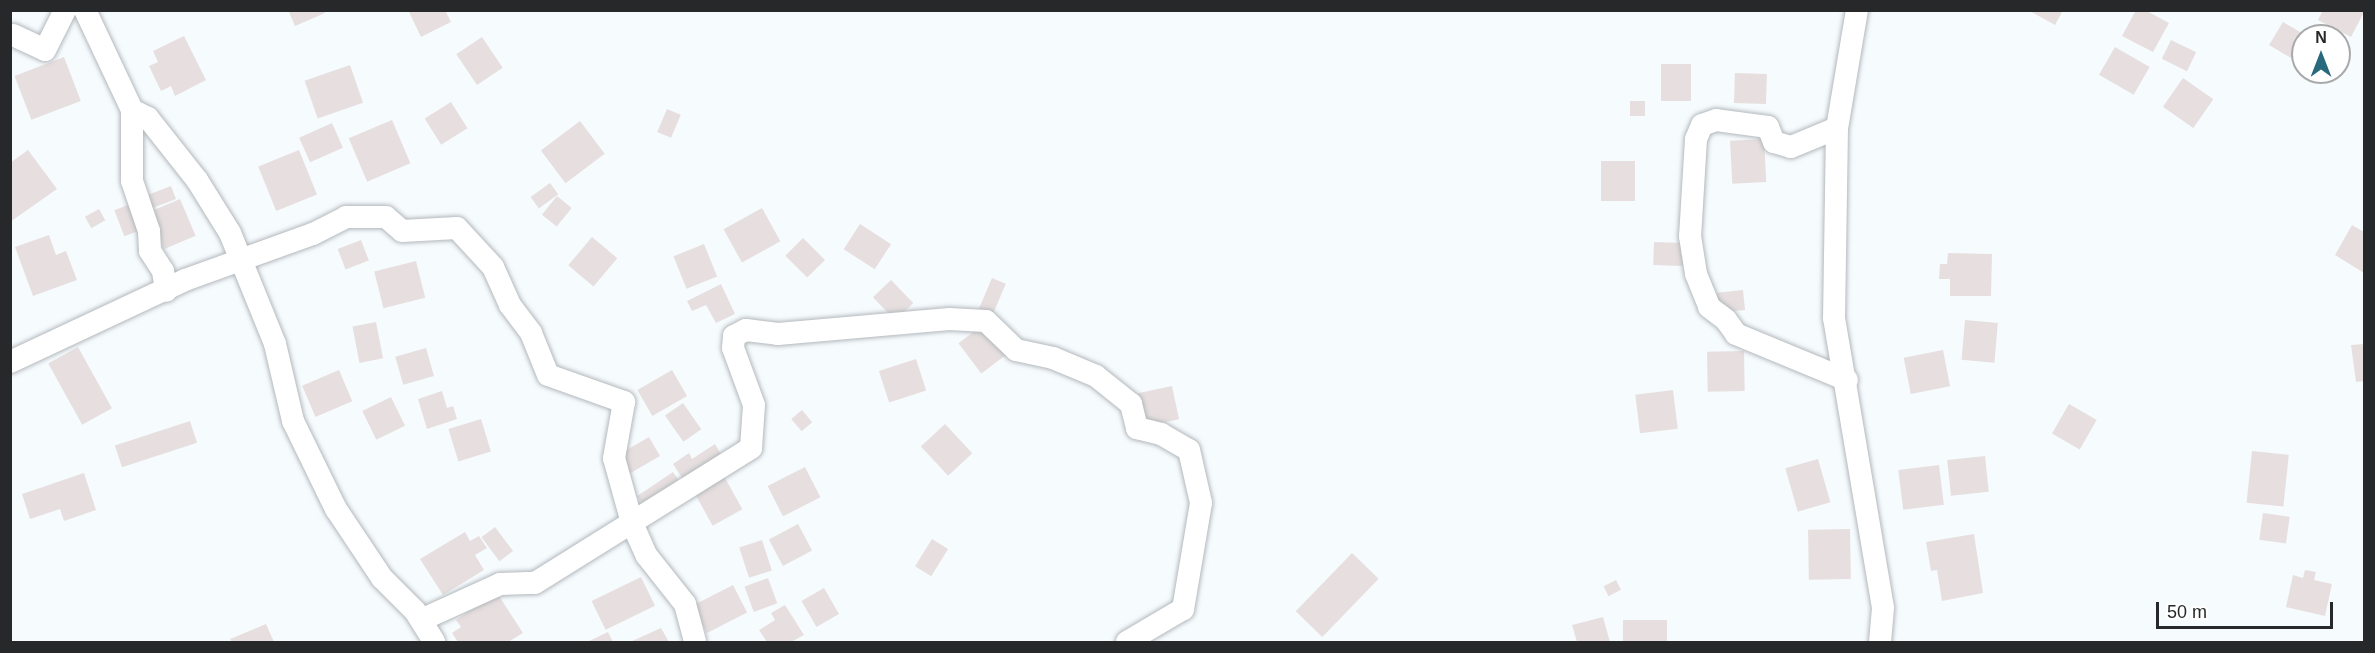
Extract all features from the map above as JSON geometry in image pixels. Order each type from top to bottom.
[{"type":"street","points":[[13,35],[45,50],[65,10]]},
{"type":"street","points":[[85,10],[132,110],[132,181],[149,231],[150,251],[163,271],[166,291]]},
{"type":"street","points":[[1857,10],[1837,128],[1834,318],[1847,380],[1883,608],[1880,642]]},
{"type":"street","points":[[132,110],[148,118],[197,180],[230,233],[275,344],[293,421],[336,509],[382,578],[421,621],[434,642]]},
{"type":"street","points":[[1837,128],[1791,147],[1774,142],[1768,127],[1716,120],[1702,125],[1696,140],[1690,236],[1696,274],[1709,307],[1726,320],[1736,334],[1847,380]]},
{"type":"street","points":[[10,363],[241,258],[313,234],[346,217],[386,217],[402,231],[458,228],[493,267],[510,305],[531,333],[548,375],[624,402],[614,458],[632,524],[647,556],[685,604],[695,642]]},
{"type":"street","points":[[421,621],[500,585],[535,583],[751,448],[754,405],[733,348],[734,336],[746,330],[778,334],[949,319],[986,321],[1016,350],[1053,358],[1096,376],[1131,404],[1137,428],[1161,434],[1189,450],[1201,503],[1183,609],[1127,642]]},
{"type":"building","points":[[288,10],[324,10],[325,13],[295,26]]},
{"type":"building","points":[[408,10],[445,10],[451,22],[421,37]]},
{"type":"building","points":[[2028,10],[2063,10],[2055,25]]},
{"type":"building","points":[[2136,10],[2145,10],[2169,23],[2153,52],[2122,36]]},
{"type":"building","points":[[2323,10],[2364,10],[2351,37],[2351,24],[2326,24],[2318,20]]},
{"type":"building","points":[[2283,22],[2291,27],[2291,58],[2269,45]]},
{"type":"building","points":[[184,36],[206,80],[175,96],[171,86],[161,91],[149,66],[158,62],[153,51]]},
{"type":"building","points":[[482,37],[503,68],[477,85],[456,54]]},
{"type":"building","points":[[2171,40],[2196,52],[2187,71],[2162,59]]},
{"type":"building","points":[[2115,47],[2150,67],[2134,95],[2099,75]]},
{"type":"building","points":[[64,57],[81,101],[31,120],[15,76]]},
{"type":"building","points":[[1661,64],[1691,64],[1691,101],[1661,101]]},
{"type":"building","points":[[350,65],[363,103],[318,118],[305,81]]},
{"type":"building","points":[[1735,73],[1767,74],[1766,104],[1734,103]]},
{"type":"building","points":[[2183,78],[2213,99],[2193,128],[2163,107]]},
{"type":"building","points":[[1630,101],[1645,101],[1645,116],[1630,116]]},
{"type":"building","points":[[451,102],[467,128],[441,145],[425,118]]},
{"type":"building","points":[[667,109],[681,115],[671,138],[657,132]]},
{"type":"building","points":[[392,120],[410,163],[367,182],[349,138]]},
{"type":"building","points":[[580,121],[605,154],[566,183],[541,150]]},
{"type":"building","points":[[332,123],[343,148],[310,162],[299,138]]},
{"type":"building","points":[[1764,139],[1766,182],[1732,184],[1730,141]]},
{"type":"building","points":[[28,150],[57,189],[10,222],[10,163]]},
{"type":"building","points":[[299,150],[317,195],[276,211],[258,166]]},
{"type":"building","points":[[1601,161],[1635,161],[1635,201],[1601,201]]},
{"type":"building","points":[[550,183],[558,194],[539,208],[531,197]]},
{"type":"building","points":[[171,186],[176,199],[150,209],[145,196]]},
{"type":"building","points":[[557,196],[572,208],[557,227],[542,215]]},
{"type":"building","points":[[180,199],[196,236],[164,249],[149,212]]},
{"type":"building","points":[[133,203],[143,229],[124,236],[114,210]]},
{"type":"building","points":[[762,208],[780,241],[742,263],[724,229]]},
{"type":"building","points":[[99,209],[105,220],[91,228],[85,217]]},
{"type":"building","points":[[860,224],[891,244],[875,269],[844,249]]},
{"type":"building","points":[[2352,225],[2364,232],[2364,273],[2335,255]]},
{"type":"building","points":[[49,235],[56,255],[66,251],[77,280],[33,296],[15,247]]},
{"type":"building","points":[[592,237],[617,258],[593,287],[568,265]]},
{"type":"building","points":[[803,238],[825,260],[807,278],[785,256]]},
{"type":"building","points":[[361,240],[369,261],[346,269],[338,249]]},
{"type":"building","points":[[1654,242],[1689,243],[1688,266],[1653,265]]},
{"type":"building","points":[[704,244],[717,276],[687,289],[673,256]]},
{"type":"building","points":[[1948,253],[1992,254],[1991,296],[1950,296],[1950,279],[1939,279],[1940,264],[1947,264]]},
{"type":"building","points":[[416,261],[425,298],[383,308],[374,271]]},
{"type":"building","points":[[992,278],[1006,284],[991,319],[977,313]]},
{"type":"building","points":[[891,280],[913,303],[895,320],[873,297]]},
{"type":"building","points":[[721,284],[735,314],[716,323],[706,305],[692,311],[687,301]]},
{"type":"building","points":[[1743,290],[1745,310],[1719,313],[1717,293]]},
{"type":"building","points":[[1965,320],[1998,323],[1994,363],[1962,360]]},
{"type":"building","points":[[376,322],[383,358],[360,363],[352,327]]},
{"type":"building","points":[[984,324],[1007,354],[981,374],[958,343]]},
{"type":"building","points":[[2364,344],[2364,381],[2356,382],[2351,345]]},
{"type":"building","points":[[78,347],[112,408],[82,425],[48,363]]},
{"type":"building","points":[[426,348],[434,376],[403,385],[395,357]]},
{"type":"building","points":[[1943,350],[1950,386],[1911,394],[1904,358]]},
{"type":"building","points":[[1744,351],[1745,391],[1708,392],[1707,352]]},
{"type":"building","points":[[916,359],[926,390],[889,402],[879,371]]},
{"type":"building","points":[[339,370],[352,401],[315,417],[302,386]]},
{"type":"building","points":[[672,370],[687,396],[652,416],[637,390]]},
{"type":"building","points":[[1172,386],[1179,419],[1145,427],[1138,393]]},
{"type":"building","points":[[1673,390],[1678,429],[1640,433],[1635,395]]},
{"type":"building","points":[[442,391],[447,408],[453,406],[457,419],[427,429],[418,399]]},
{"type":"building","points":[[391,397],[405,426],[376,440],[362,411]]},
{"type":"building","points":[[683,403],[701,429],[683,442],[665,416]]},
{"type":"building","points":[[2069,404],[2097,420],[2080,449],[2052,433]]},
{"type":"building","points":[[802,410],[812,422],[802,431],[791,419]]},
{"type":"building","points":[[481,419],[491,452],[458,461],[448,429]]},
{"type":"building","points":[[190,421],[197,443],[122,467],[115,445]]},
{"type":"building","points":[[945,424],[972,453],[948,476],[921,447]]},
{"type":"building","points":[[649,437],[660,456],[629,474],[618,455]]},
{"type":"building","points":[[715,444],[722,456],[684,481],[673,464],[689,453],[692,459]]},
{"type":"building","points":[[2252,451],[2289,455],[2283,507],[2247,503]]},
{"type":"building","points":[[1985,456],[1989,492],[1951,496],[1947,460]]},
{"type":"building","points":[[1818,459],[1830,502],[1798,512],[1785,468]]},
{"type":"building","points":[[1939,465],[1944,505],[1903,510],[1898,470]]},
{"type":"building","points":[[805,467],[820,497],[783,516],[768,486]]},
{"type":"building","points":[[673,472],[681,484],[645,508],[637,496]]},
{"type":"building","points":[[84,473],[96,510],[64,521],[60,509],[30,519],[22,494]]},
{"type":"building","points":[[724,476],[742,509],[713,526],[694,492]]},
{"type":"building","points":[[2263,513],[2290,517],[2286,543],[2259,540]]},
{"type":"building","points":[[798,524],[812,550],[783,566],[769,539]]},
{"type":"building","points":[[495,527],[513,551],[499,561],[481,537]]},
{"type":"building","points":[[1850,529],[1851,579],[1809,580],[1808,530]]},
{"type":"building","points":[[465,532],[470,541],[479,536],[487,548],[475,555],[484,570],[443,595],[420,559]]},
{"type":"building","points":[[1974,534],[1983,593],[1942,601],[1937,570],[1931,571],[1926,542]]},
{"type":"building","points":[[932,539],[948,549],[931,576],[915,566]]},
{"type":"building","points":[[762,540],[772,570],[749,578],[739,547]]},
{"type":"building","points":[[1352,553],[1379,579],[1322,637],[1296,611]]},
{"type":"building","points":[[2305,570],[2316,572],[2314,580],[2332,584],[2325,616],[2286,607],[2293,575],[2303,578]]},
{"type":"building","points":[[641,577],[655,606],[606,630],[592,601]]},
{"type":"building","points":[[768,578],[777,603],[754,612],[745,587]]},
{"type":"building","points":[[1616,580],[1621,590],[1609,596],[1604,586]]},
{"type":"building","points":[[733,585],[747,613],[707,633],[693,605]]},
{"type":"building","points":[[824,588],[839,614],[816,627],[801,601]]},
{"type":"building","points":[[497,593],[523,633],[508,642],[458,642],[452,633],[461,627],[456,620]]},
{"type":"building","points":[[785,605],[804,635],[791,642],[767,642],[759,630],[775,620],[771,613]]},
{"type":"building","points":[[1603,617],[1610,642],[1577,642],[1572,625]]},
{"type":"building","points":[[1623,620],[1667,620],[1667,642],[1623,642]]},
{"type":"building","points":[[266,624],[274,642],[232,642],[230,639]]},
{"type":"building","points":[[661,628],[669,642],[630,642]]},
{"type":"building","points":[[608,632],[613,642],[587,642]]}]
